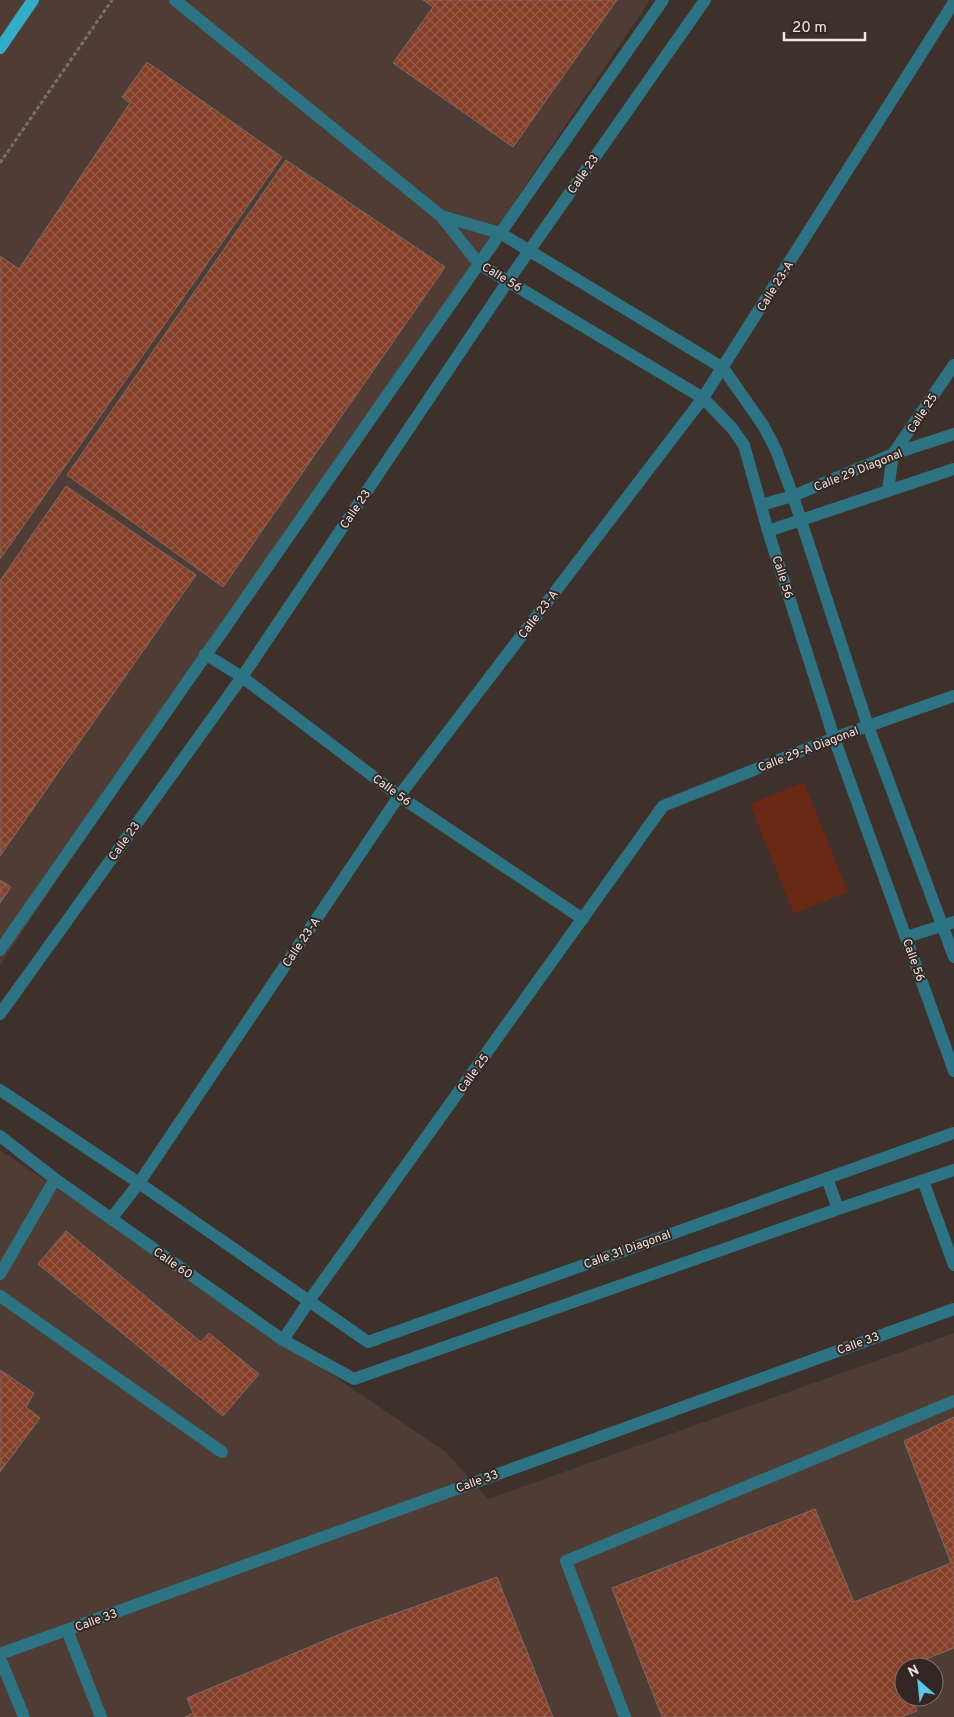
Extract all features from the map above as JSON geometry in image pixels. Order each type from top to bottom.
[{"type":"main road","points":[[0,48],[33,0]]},
{"type":"street","name":"Calle 56","points":[[175,0],[441,216],[479,264],[703,398],[732,428],[744,445],[768,530],[834,738],[954,1071]]},
{"type":"street","points":[[0,950],[663,0]]},
{"type":"street","name":"Calle 23","points":[[0,1014],[242,676],[508,281],[706,0]]},
{"type":"street","name":"Calle 23-A","points":[[111,1219],[139,1183],[399,796],[703,398],[954,2]]},
{"type":"street","name":"Calle 56","points":[[441,216],[500,233],[723,368],[763,425],[776,450],[793,496],[868,726],[948,924],[954,957]]},
{"type":"street","name":"Calle 25","points":[[888,490],[893,454],[954,366]]},
{"type":"street","name":"Calle 29 Diagonal","points":[[761,505],[793,496],[893,454],[954,434]]},
{"type":"street","name":"Calle 29 Diagonal","points":[[768,530],[954,469]]},
{"type":"street","name":"Calle 56","points":[[205,654],[242,676],[399,796],[584,919]]},
{"type":"street","name":"Calle 29-A Diagonal","points":[[663,806],[834,738],[954,696]]},
{"type":"street","name":"Calle 25","points":[[283,1340],[663,806]]},
{"type":"street","points":[[906,937],[948,924]]},
{"type":"street","points":[[0,1090],[139,1183],[309,1301]]},
{"type":"street","name":"Calle 31 Diagonal","points":[[309,1301],[368,1342],[954,1133]]},
{"type":"street","name":"Calle 60","points":[[0,1136],[55,1179],[283,1340],[354,1379],[838,1209]]},
{"type":"street","points":[[827,1178],[838,1209],[954,1170]]},
{"type":"street","points":[[0,1274],[55,1179]]},
{"type":"street","points":[[923,1181],[954,1265]]},
{"type":"street","points":[[0,1296],[222,1452]]},
{"type":"street","name":"Calle 33","points":[[0,1656],[66,1630],[954,1309]]},
{"type":"street","points":[[625,1717],[566,1561],[954,1402]]},
{"type":"street","points":[[66,1630],[101,1717]]},
{"type":"street","points":[[0,1656],[24,1717]]},
{"type":"path","points":[[0,163],[112,0]]},
{"type":"shaded area","points":[[0,0],[650,0],[0,965]]},
{"type":"shaded area","points":[[804,782],[848,892],[794,914],[750,804]]},
{"type":"shaded area","points":[[0,1150],[446,1452],[488,1499],[954,1333],[954,1717],[0,1717]]},
{"type":"building","points":[[423,0],[617,0],[513,147],[393,63],[433,7]]},
{"type":"building","points":[[147,62],[282,157],[0,559],[0,256],[19,269],[130,103],[122,97]]},
{"type":"building","points":[[286,160],[445,267],[223,587],[67,475]]},
{"type":"building","points":[[66,486],[196,575],[0,856],[0,581]]},
{"type":"building","points":[[0,880],[11,887],[0,903]]},
{"type":"building","points":[[66,1231],[201,1342],[209,1333],[259,1374],[223,1416],[38,1264]]},
{"type":"building","points":[[0,1370],[34,1393],[26,1407],[40,1418],[0,1472]]},
{"type":"building","points":[[954,1417],[954,1648],[931,1657],[894,1657],[894,1707],[916,1707],[917,1711],[902,1717],[662,1717],[612,1588],[815,1509],[854,1602],[951,1563],[904,1441]]},
{"type":"building","points":[[497,1577],[553,1717],[185,1717],[193,1713],[187,1698],[350,1630]]}]
